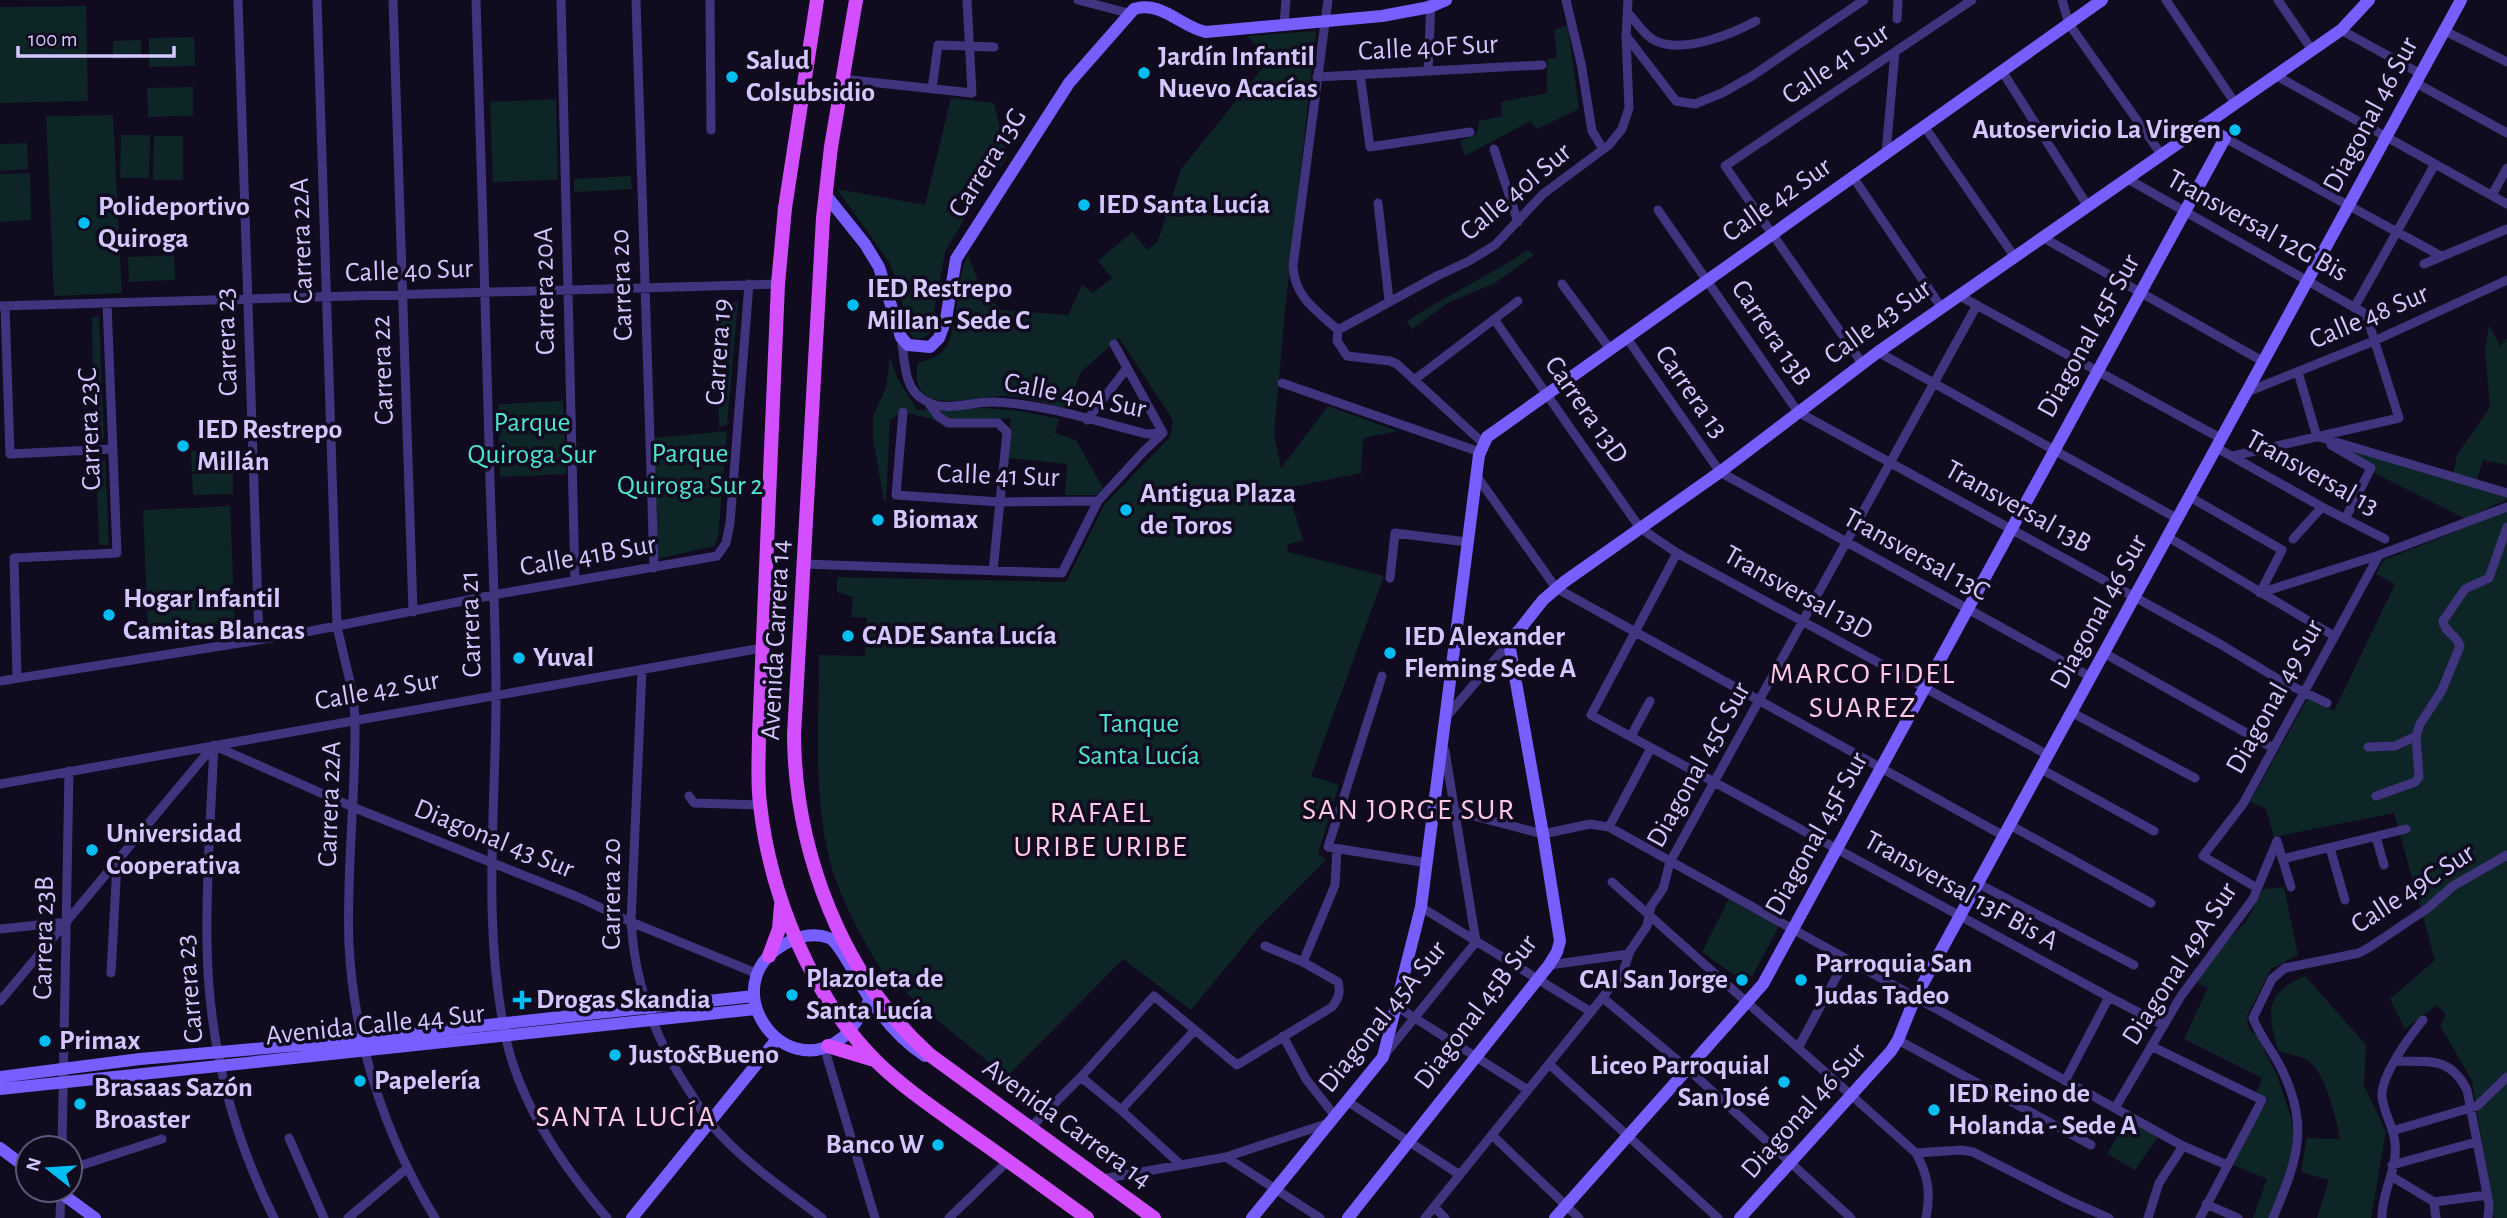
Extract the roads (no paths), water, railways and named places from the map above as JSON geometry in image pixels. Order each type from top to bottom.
[{"type":"main road","name":"Avenida Carrera 14","points":[[817,0],[785,208],[778,284],[758,778],[766,841],[796,939],[831,1002],[878,1063],[917,1097],[1087,1218]]},
{"type":"main road","name":"Avenida Carrera 14","points":[[856,0],[825,194],[817,296],[794,735],[798,798],[807,841],[828,902],[872,995],[908,1035],[1029,1129],[1154,1218]]},
{"type":"main road","points":[[769,956],[779,929],[781,896]]},
{"type":"main road","points":[[826,1047],[878,1063]]},
{"type":"street","name":"Carrera 23","points":[[238,0],[260,640]]},
{"type":"street","name":"Carrera 22A","points":[[317,0],[337,627],[352,686],[355,720],[349,943],[355,995],[365,1045],[391,1134],[406,1169],[435,1218]]},
{"type":"street","name":"Carrera 22","points":[[393,0],[413,612]]},
{"type":"street","name":"Carrera 21","points":[[476,0],[496,695],[492,934],[504,1030],[526,1095],[567,1167],[607,1218]]},
{"type":"street","name":"Carrera 20A","points":[[561,0],[575,581]]},
{"type":"street","name":"Carrera 20","points":[[636,0],[654,568]]},
{"type":"street","points":[[710,0],[711,130]]},
{"type":"street","points":[[850,0],[842,79],[972,93],[967,0]]},
{"type":"street","points":[[1078,0],[1128,13]]},
{"type":"street","points":[[1284,24],[1286,0]]},
{"type":"street","points":[[1328,0],[1294,282],[1302,296],[1338,330],[1337,341],[1347,356],[1397,364],[1481,448]]},
{"type":"street","points":[[1144,3],[1206,32],[1382,16],[1446,0]]},
{"type":"street","points":[[1566,0],[1581,63],[1592,131],[1603,149]]},
{"type":"street","points":[[1628,0],[1626,36],[1676,102],[1695,104],[1752,76],[1864,0]]},
{"type":"street","points":[[1896,19],[1898,0]]},
{"type":"street","name":"Calle 41 Sur","points":[[1772,234],[1725,166],[1972,0]]},
{"type":"street","name":"Calle 42 Sur","points":[[1481,448],[1492,432],[2102,0]]},
{"type":"street","points":[[2166,0],[2235,103]]},
{"type":"street","points":[[2278,0],[2312,50]]},
{"type":"street","name":"Calle 43 Sur","points":[[1445,718],[1556,588],[1720,472],[1861,363],[2341,30],[2368,0]]},
{"type":"street","name":"Diagonal 46 Sur","points":[[1740,1218],[1852,1096],[1898,1040],[1915,998],[1959,916],[2461,0]]},
{"type":"street","name":"Carrera 13G","points":[[901,337],[908,345],[918,347],[930,347],[935,343],[946,319],[956,259],[1063,90],[1128,13],[1144,3]]},
{"type":"street","points":[[2062,3],[2069,24],[2161,154]]},
{"type":"street","points":[[1428,71],[1430,4]]},
{"type":"street","points":[[1629,14],[1653,41],[1668,45],[1732,34],[1756,21]]},
{"type":"street","points":[[2341,30],[2507,133]]},
{"type":"street","points":[[2445,31],[2507,62]]},
{"type":"street","name":"Calle 40I Sur","points":[[1338,330],[1389,300],[1469,261],[1495,245],[1544,194],[1609,145],[1622,129],[1629,108],[1626,36]]},
{"type":"street","points":[[932,89],[938,45],[994,47]]},
{"type":"street","points":[[1886,153],[1895,52]]},
{"type":"street","name":"Calle 40F Sur","points":[[1317,77],[1542,65]]},
{"type":"street","points":[[2002,71],[2087,205]]},
{"type":"street","points":[[1360,74],[1370,147],[1470,132]]},
{"type":"street","points":[[2275,75],[2507,204]]},
{"type":"street","points":[[2203,125],[2441,256]]},
{"type":"street","points":[[1924,126],[2014,256]]},
{"type":"street","name":"Diagonal 45F Sur","points":[[1555,1218],[1763,984],[2225,138]]},
{"type":"street","points":[[1494,149],[1518,222]]},
{"type":"street","points":[[2354,307],[2435,163]]},
{"type":"street","points":[[2492,195],[2507,168]]},
{"type":"street","points":[[1853,177],[1941,307]]},
{"type":"street","name":"Transversal 12G Bis","points":[[2126,178],[2366,314],[2374,341]]},
{"type":"street","points":[[825,194],[865,244],[879,267],[901,337],[912,389],[948,424],[998,423],[1007,432],[993,571]]},
{"type":"street","points":[[1378,203],[1389,300]]},
{"type":"street","name":"Carrera 13B","points":[[1658,210],[1798,412]]},
{"type":"street","points":[[2424,264],[2507,229]]},
{"type":"street","points":[[1772,234],[1861,363]]},
{"type":"street","points":[[2042,237],[2264,362]]},
{"type":"street","name":"Calle 48 Sur","points":[[2248,392],[2374,341],[2507,280]]},
{"type":"street","name":"Carrera 19","points":[[724,548],[730,523],[749,284]]},
{"type":"street","name":"Calle 40 Sur","points":[[3,306],[778,284]]},
{"type":"street","points":[[1562,284],[1610,349]]},
{"type":"street","name":"Transversal 13","points":[[1958,295],[2098,371],[2220,443],[2233,456],[2322,507],[2385,538]]},
{"type":"street","points":[[1413,380],[1518,301]]},
{"type":"street","name":"Carrera 23C","points":[[17,678],[14,558],[117,553],[107,303]]},
{"type":"street","name":"Diagonal 45C Sur","points":[[1425,1218],[1623,972],[1629,954],[1645,930],[1651,906],[1665,886],[1670,862],[1977,305]]},
{"type":"street","points":[[3,306],[10,454],[113,449]]},
{"type":"street","name":"Carrera 13D","points":[[1494,319],[1640,528]]},
{"type":"street","name":"Carrera 13","points":[[1626,337],[1720,472]]},
{"type":"street","points":[[2233,456],[2399,418],[2374,341]]},
{"type":"street","points":[[804,564],[1062,573],[1098,501],[1163,433],[1114,344]]},
{"type":"street","points":[[1878,352],[2178,519]]},
{"type":"street","points":[[1087,420],[1127,368]]},
{"type":"street","points":[[2298,372],[2317,437],[2371,468],[2345,519]]},
{"type":"street","points":[[1282,383],[1481,448]]},
{"type":"street","name":"Calle 40A Sur","points":[[920,397],[937,406],[947,407],[991,402],[1019,404],[1147,434],[1163,433]]},
{"type":"street","name":"Calle 41 Sur","points":[[902,412],[895,495],[1000,502],[1098,501]]},
{"type":"street","name":"Transversal 13B","points":[[1798,412],[2220,644],[2283,682],[2327,703]]},
{"type":"street","points":[[2317,437],[2507,493]]},
{"type":"street","points":[[1383,1057],[1421,907],[1481,448]]},
{"type":"street","name":"Transversal 13C","points":[[1720,472],[2091,677]]},
{"type":"street","points":[[1476,475],[1556,588],[1881,768],[2151,903]]},
{"type":"street","points":[[2190,497],[2282,550],[2260,593]]},
{"type":"street","points":[[2293,538],[2322,507]]},
{"type":"street","points":[[2260,593],[2379,555],[2507,507]]},
{"type":"street","points":[[2376,796],[2415,782],[2419,777],[2416,736],[2420,724],[2442,690],[2460,646],[2458,640],[2446,630],[2444,621],[2465,589],[2488,578],[2507,527]]},
{"type":"street","name":"Transversal 13D","points":[[1640,528],[1677,553],[2048,755]]},
{"type":"street","points":[[1390,578],[1395,533],[1467,542]]},
{"type":"street","points":[[2168,537],[2334,636]]},
{"type":"street","name":"Calle 41B Sur","points":[[0,681],[337,627],[493,595],[714,557],[720,555],[724,548]]},
{"type":"street","points":[[1633,633],[1677,553]]},
{"type":"street","name":"Diagonal 49 Sur","points":[[2258,888],[2203,856],[2242,804],[2379,555]]},
{"type":"street","name":"Transversal 13F Bis A","points":[[1633,633],[1591,715],[2163,1025]]},
{"type":"street","name":"Diagonal 45B Sur","points":[[1348,1218],[1557,952],[1560,941],[1509,643]]},
{"type":"street","name":"Calle 42 Sur","points":[[0,784],[762,648]]},
{"type":"street","points":[[2104,653],[2273,748]]},
{"type":"street","name":"Carrera 20","points":[[642,669],[631,922],[636,971],[649,1014],[680,1077],[710,1123],[742,1156],[821,1218]]},
{"type":"street","points":[[1303,962],[1335,885],[1332,848],[1382,676]]},
{"type":"street","points":[[1631,736],[1650,701]]},
{"type":"street","points":[[2071,712],[2195,778]]},
{"type":"street","points":[[2368,747],[2395,746],[2416,736]]},
{"type":"street","name":"Diagonal 45A Sur","points":[[1252,1218],[1476,942],[1443,739]]},
{"type":"street","name":"Carrera 23","points":[[214,745],[206,944],[218,1052],[232,1116],[246,1158],[274,1218]]},
{"type":"street","points":[[0,1002],[214,745]]},
{"type":"street","name":"Diagonal 43 Sur","points":[[214,745],[353,807],[578,897],[631,922],[758,974]]},
{"type":"street","points":[[1609,827],[1651,748]]},
{"type":"street","points":[[2041,769],[2154,831]]},
{"type":"street","name":"Carrera 23B","points":[[62,1134],[69,771]]},
{"type":"street","points":[[689,796],[694,803],[760,805]]},
{"type":"street","points":[[1455,811],[1543,834],[1590,824],[1609,827],[2183,1146],[2227,1165]]},
{"type":"street","points":[[2291,887],[2282,859],[2406,830]]},
{"type":"street","points":[[2376,837],[2384,864]]},
{"type":"street","name":"Diagonal 49A Sur","points":[[2115,1108],[2181,996],[2245,910],[2258,888],[2277,841],[2282,859]]},
{"type":"street","points":[[1332,848],[1427,863]]},
{"type":"street","points":[[2330,848],[2345,900]]},
{"type":"street","name":"Calle 49C Sur","points":[[2273,1218],[2290,1175],[2299,1140],[2296,1105],[2285,1077],[2253,1018],[2273,979],[2285,968],[2359,953],[2428,908],[2453,886],[2507,855]]},
{"type":"street","points":[[111,973],[117,862]]},
{"type":"street","points":[[1612,882],[1916,1153],[1928,1180],[1929,1217]]},
{"type":"street","points":[[1977,883],[2134,965]]},
{"type":"street","points":[[1421,907],[1591,1012]]},
{"type":"street","points":[[0,929],[67,922]]},
{"type":"street","name":"Avenida Carrera 14","points":[[796,939],[818,936],[835,941],[872,995]]},
{"type":"street","points":[[796,939],[769,956],[758,974],[755,1002],[768,1031],[778,1039],[804,1050],[826,1047],[850,1030],[872,995]]},
{"type":"street","points":[[1029,1129],[1081,1077],[1154,996],[1237,1065],[1332,1007],[1338,999],[1338,982],[1303,962],[1265,946]]},
{"type":"street","points":[[1549,965],[1629,954]]},
{"type":"street","points":[[1798,1048],[1846,959]]},
{"type":"street","points":[[2065,1081],[2109,997]]},
{"type":"street","points":[[1603,998],[1688,1069],[1851,1218]]},
{"type":"street","name":"Avenida Calle 44 Sur","points":[[0,1077],[64,1077],[220,1066],[365,1045],[755,1002]]},
{"type":"street","points":[[1396,1006],[1528,1090]]},
{"type":"street","points":[[2382,1218],[2396,1144],[2382,1095],[2396,1061],[2411,1034],[2423,1020]]},
{"type":"street","points":[[1121,1110],[1194,1031]]},
{"type":"street","points":[[1100,1180],[1226,1157],[1332,1119],[1283,1036]]},
{"type":"street","points":[[632,1218],[778,1039]]},
{"type":"street","points":[[1898,1040],[2091,1145]]},
{"type":"street","name":"Avenida Calle 44 Sur","points":[[0,1089],[140,1059],[218,1052],[365,1045]]},
{"type":"street","points":[[2151,1046],[2262,1100],[2200,1218]]},
{"type":"street","points":[[826,1047],[875,1218]]},
{"type":"street","points":[[2396,1061],[2438,1063],[2459,1074],[2467,1090],[2487,1195],[2488,1218]]},
{"type":"street","points":[[1549,1064],[1718,1218]]},
{"type":"street","points":[[1081,1077],[1181,1165]]},
{"type":"street","points":[[2392,1131],[2470,1107],[2487,1098],[2507,1077]]},
{"type":"street","points":[[1347,1101],[1460,1175]]},
{"type":"street","points":[[1492,1135],[1579,1218]]},
{"type":"street","points":[[289,1138],[324,1218]]},
{"type":"street","points":[[84,1164],[162,1139]]},
{"type":"street","points":[[2391,1170],[2476,1142]]},
{"type":"street","points":[[2148,1218],[2159,1183],[2183,1146]]},
{"type":"street","points":[[1916,1153],[1961,1150],[1972,1152],[2109,1218]]},
{"type":"street","points":[[1226,1157],[1320,1218]]},
{"type":"street","points":[[949,1218],[1008,1161]]},
{"type":"street","points":[[348,1218],[406,1169]]},
{"type":"street","points":[[2391,1170],[2434,1202],[2487,1195]]},
{"type":"street","points":[[2434,1202],[2435,1218]]},
{"type":"street","points":[[76,1204],[95,1218]]},
{"type":"street","points":[[2206,1204],[2238,1218]]},
{"type":"street","points":[[1434,1208],[1445,1218]]},
{"type":"place","name":"Jardín Infantil Nuevo Acacías","points":[[1144,73]]},
{"type":"place","name":"Salud Colsubsidio","points":[[732,77]]},
{"type":"place","name":"Autoservicio La Virgen","points":[[2235,130]]},
{"type":"place","name":"IED Santa Lucía","points":[[1084,205]]},
{"type":"place","name":"Polideportivo Quiroga","points":[[84,223]]},
{"type":"place","name":"IED Restrepo Millan - Sede C","points":[[853,305]]},
{"type":"place","name":"IED Restrepo Millán","points":[[183,446]]},
{"type":"place","name":"Antigua Plaza de Toros","points":[[1126,510]]},
{"type":"place","name":"Biomax","points":[[878,520]]},
{"type":"place","name":"Hogar Infantil Camitas Blancas","points":[[109,615]]},
{"type":"place","name":"CADE Santa Lucía","points":[[848,636]]},
{"type":"place","name":"IED Alexander Fleming Sede A","points":[[1390,653]]},
{"type":"place","name":"Yuval","points":[[519,658]]},
{"type":"place","name":"Universidad Cooperativa","points":[[92,850]]},
{"type":"place","name":"CAI San Jorge","points":[[1742,980]]},
{"type":"place","name":"Parroquia San Judas Tadeo","points":[[1801,980]]},
{"type":"place","name":"Plazoleta de Santa Lucía","points":[[792,995]]},
{"type":"place","name":"Drogas Skandia","points":[[522,1000]]},
{"type":"place","name":"Primax","points":[[45,1041]]},
{"type":"place","name":"Justo&Bueno","points":[[615,1055]]},
{"type":"place","name":"Papelería","points":[[360,1081]]},
{"type":"place","name":"Liceo Parroquial San José","points":[[1784,1082]]},
{"type":"place","name":"Brasaas Sazón Broaster","points":[[80,1104]]},
{"type":"place","name":"IED Reino de Holanda - Sede A","points":[[1934,1110]]},
{"type":"place","name":"Banco W","points":[[938,1145]]},
{"type":"district","name":"MARCO FIDEL SUAREZ","points":[[1863,691]]},
{"type":"district","name":"SAN JORGE SUR","points":[[1409,810]]},
{"type":"district","name":"RAFAEL URIBE URIBE","points":[[1101,830]]},
{"type":"district","name":"SANTA LUCÍA","points":[[626,1117]]},
{"type":"park label","name":"Parque Quiroga Sur","points":[[532,439]]},
{"type":"park label","name":"Parque Quiroga Sur 2","points":[[690,470]]},
{"type":"park label","name":"Tanque Santa Lucía","points":[[1139,740]]}]
